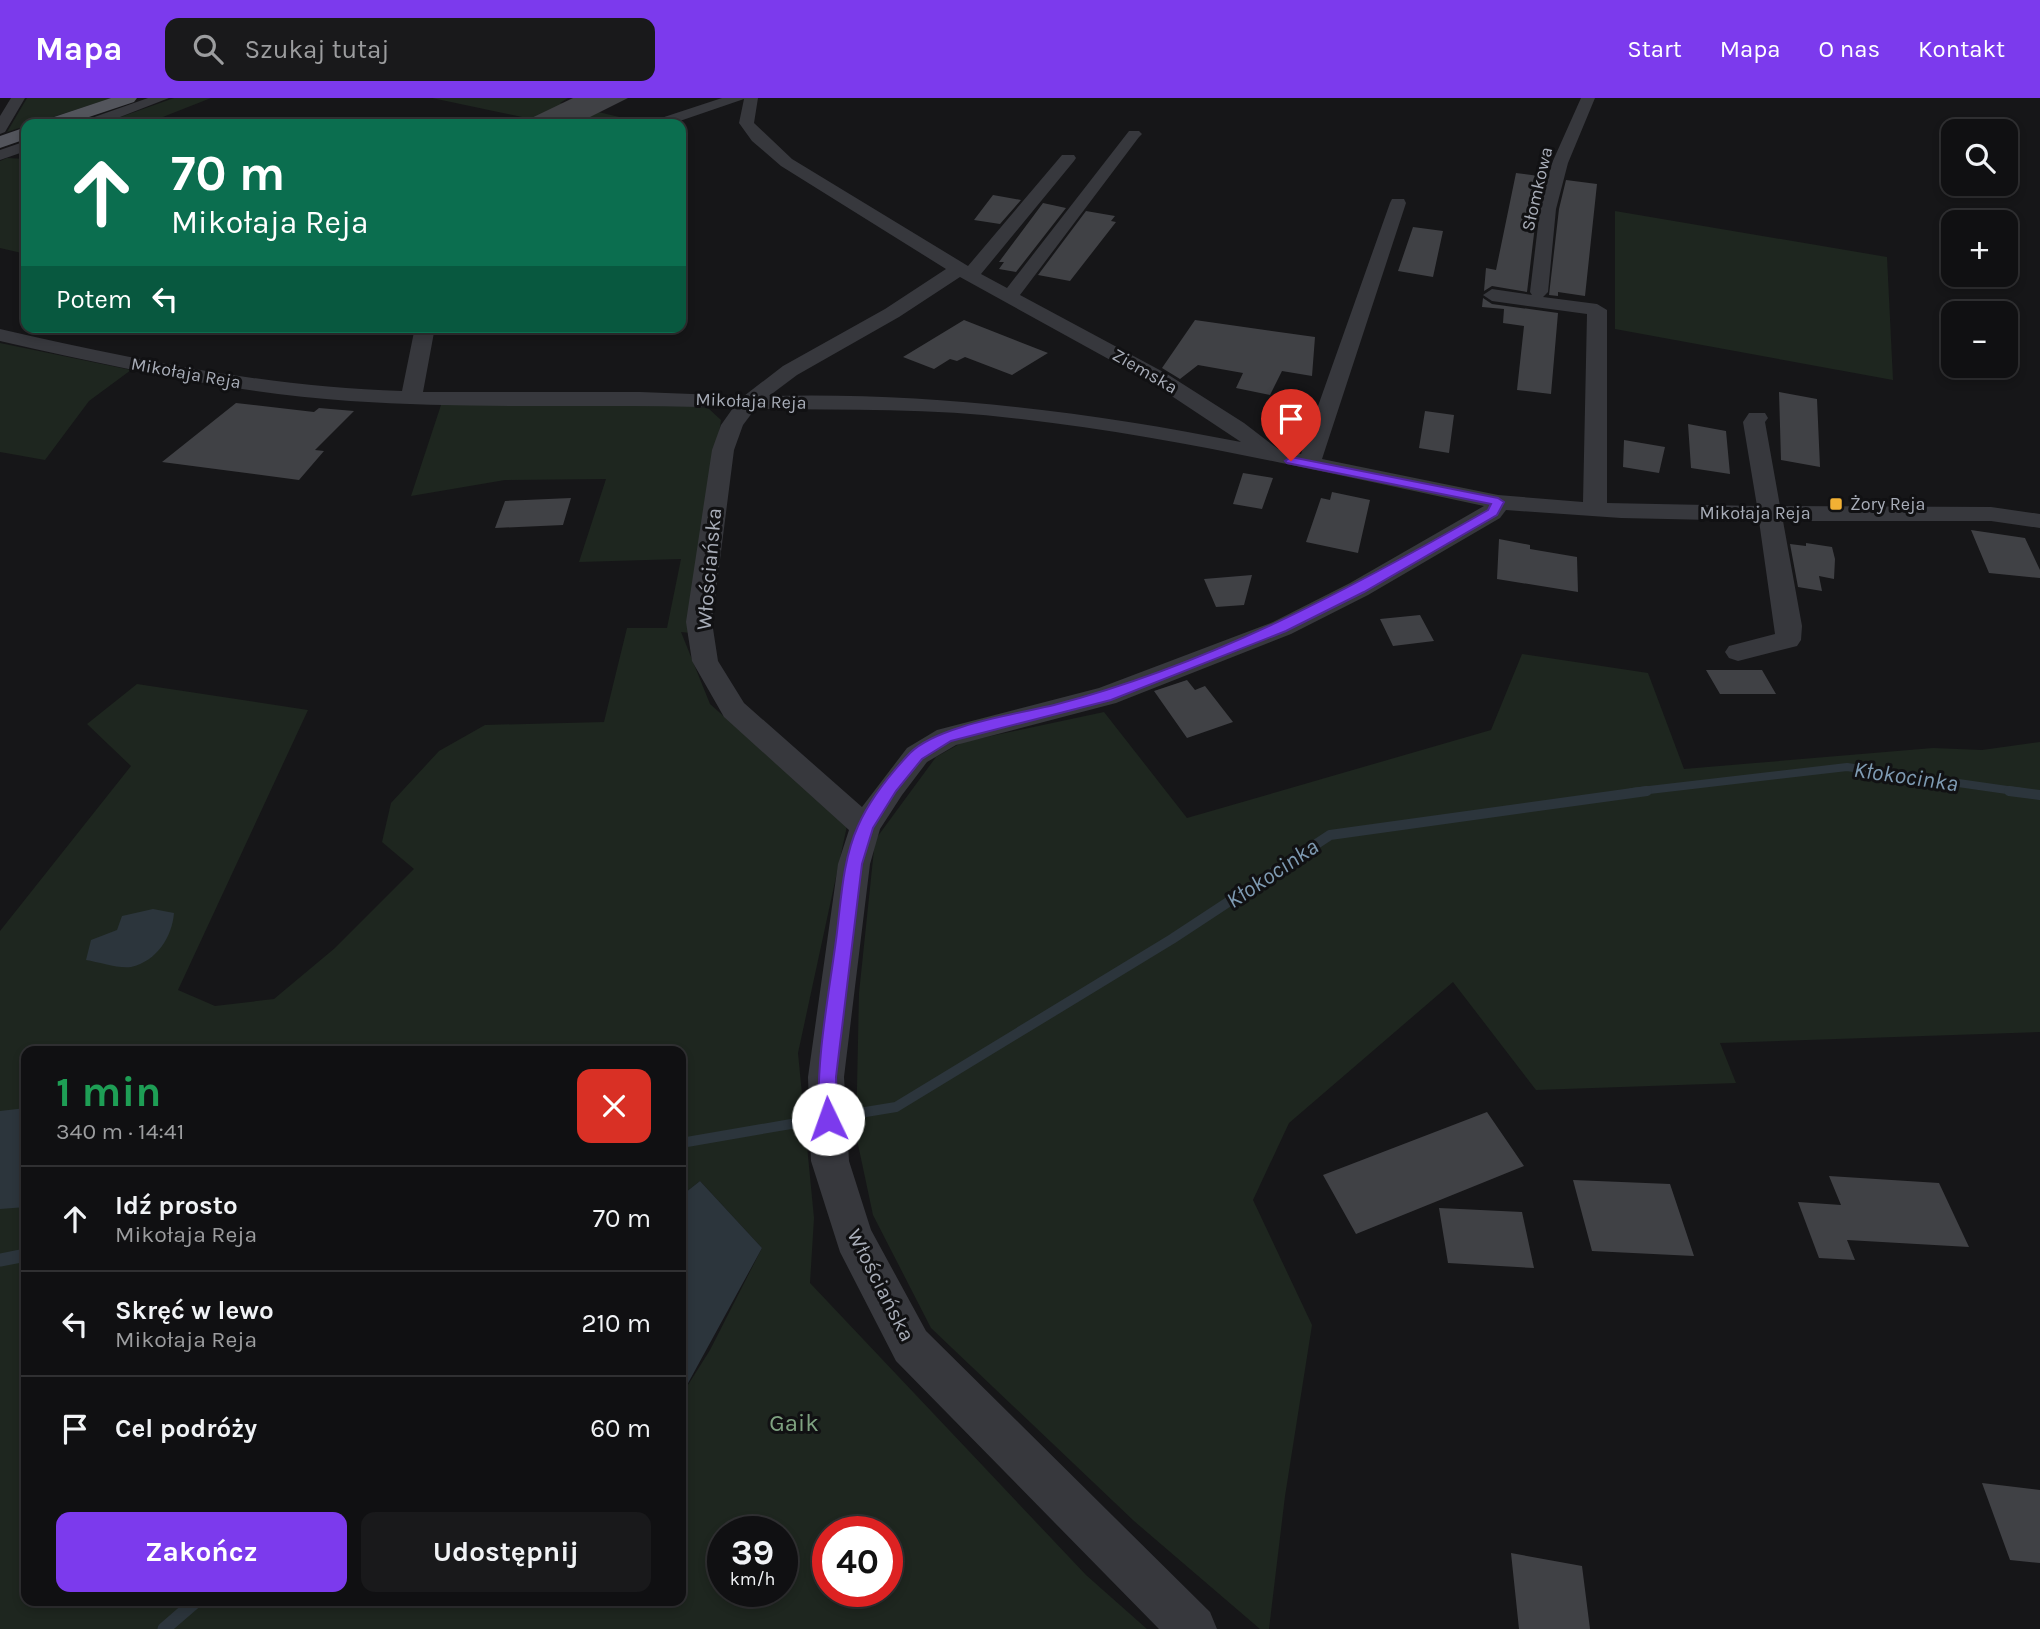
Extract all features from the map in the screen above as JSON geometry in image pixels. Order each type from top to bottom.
[{"type":"main road","points":[[66,119],[128,98]]},
{"type":"street","points":[[0,129],[18,98]]},
{"type":"street","points":[[102,119],[162,98]]},
{"type":"street","points":[[672,119],[737,98]]},
{"type":"street","name":"Ziemska","points":[[751,98],[746,123],[758,142],[790,165],[965,272],[1088,338],[1234,424],[1273,457]]},
{"type":"street","name":"Słomkowa","points":[[1539,292],[1548,209],[1560,163],[1588,98]]},
{"type":"street","points":[[1010,296],[1134,134]]},
{"type":"street","points":[[0,155],[18,141]]},
{"type":"street","points":[[747,404],[791,371],[965,272],[1068,158]]},
{"type":"street","points":[[1309,464],[1398,203]]},
{"type":"street","points":[[1492,295],[1597,310],[1595,510]]},
{"type":"street","points":[[411,398],[424,333]]},
{"type":"street","name":"Mikołaja Reja","points":[[0,335],[142,366],[256,385],[357,396],[692,398],[747,404],[782,402],[995,410],[1118,426],[1498,502],[1595,510],[1991,514],[2040,521]]},
{"type":"street","name":"Włościańska","points":[[747,404],[730,427],[723,450],[699,622],[705,661],[734,710],[865,827],[854,864],[826,1077],[830,1161],[854,1238],[911,1346],[1193,1629]]},
{"type":"street","points":[[1738,652],[1788,640],[1789,626],[1768,513],[1755,422],[1757,418]]},
{"type":"street","points":[[865,827],[891,787],[917,755],[947,737],[1106,696],[1282,628],[1359,589],[1492,513],[1498,502]]},
{"type":"green space","points":[[27,98],[112,98],[47,119],[21,119],[21,127],[7,132]]},
{"type":"green space","points":[[174,98],[211,98],[158,119],[115,119]]},
{"type":"green space","points":[[432,98],[568,98],[560,103],[628,119],[531,119]]},
{"type":"green space","points":[[7,158],[21,159],[21,253],[0,248],[0,161]]},
{"type":"green space","points":[[1615,211],[1887,257],[1893,380],[1615,329]]},
{"type":"green space","points":[[0,343],[131,370],[89,401],[45,460],[0,452]]},
{"type":"green space","name":"Gaik","points":[[442,402],[669,404],[708,408],[721,420],[692,633],[681,632],[710,704],[847,826],[798,1053],[814,1218],[810,1283],[1086,1575],[1147,1629],[0,1629],[0,931],[131,766],[87,724],[137,684],[308,710],[178,990],[215,1006],[274,999],[335,948],[414,869],[382,842],[391,803],[439,751],[485,725],[604,722],[627,628],[667,628],[681,559],[579,562],[606,479],[505,480],[411,496]]},
{"type":"green space","points":[[1522,654],[1648,673],[1684,769],[1933,748],[1982,750],[2040,742],[2040,1032],[1720,1043],[1736,1083],[1536,1090],[1453,982],[1289,1123],[1253,1200],[1312,1325],[1285,1496],[1269,1629],[1260,1629],[1134,1521],[931,1328],[873,1215],[856,1135],[859,993],[875,840],[936,757],[963,742],[1104,712],[1187,818],[1491,730]]},
{"type":"shaded area","points":[[153,909],[174,913],[170,931],[156,954],[131,967],[86,960],[91,940],[117,930],[122,916]]},
{"type":"shaded area","points":[[21,1109],[21,1207],[0,1209],[0,1111]]},
{"type":"shaded area","points":[[700,1181],[762,1248],[686,1387],[686,1192]]},
{"type":"building","points":[[573,98],[628,98],[586,119],[529,119]]},
{"type":"building","points":[[1516,173],[1546,177],[1537,209],[1527,292],[1492,286],[1484,291],[1486,268],[1496,270]]},
{"type":"building","points":[[1566,180],[1597,184],[1585,296],[1558,292],[1558,296],[1549,295],[1559,209]]},
{"type":"building","points":[[993,195],[1021,200],[1000,224],[974,220]]},
{"type":"building","points":[[1043,203],[1066,208],[1016,272],[999,269],[1004,262],[999,262]]},
{"type":"building","points":[[1086,211],[1115,216],[1111,221],[1116,222],[1070,281],[1038,275]]},
{"type":"building","points":[[1413,227],[1443,231],[1433,277],[1398,271]]},
{"type":"building","points":[[1483,298],[1492,304],[1558,313],[1551,394],[1517,390],[1524,326],[1503,323],[1504,309],[1482,307]]},
{"type":"building","points":[[964,320],[1048,353],[1012,375],[965,357],[957,361],[950,359],[934,369],[903,357]]},
{"type":"building","points":[[1195,320],[1315,337],[1312,376],[1282,371],[1270,395],[1236,388],[1243,373],[1198,365],[1180,379],[1162,368]]},
{"type":"building","points":[[1779,392],[1817,399],[1820,467],[1781,460]]},
{"type":"building","points":[[236,403],[314,412],[319,408],[354,411],[315,450],[324,451],[299,480],[162,462]]},
{"type":"building","points":[[1425,411],[1454,415],[1449,453],[1419,448]]},
{"type":"building","points":[[1688,424],[1726,431],[1730,474],[1691,468]]},
{"type":"building","points":[[1624,440],[1665,447],[1659,473],[1623,467]]},
{"type":"building","points":[[1243,473],[1273,478],[1262,509],[1233,504]]},
{"type":"building","points":[[1332,492],[1370,500],[1358,553],[1306,542],[1321,498],[1330,500]]},
{"type":"building","points":[[571,498],[563,525],[495,528],[505,501]]},
{"type":"building","points":[[1971,530],[2025,538],[2040,570],[2040,578],[1989,573]]},
{"type":"building","points":[[1499,539],[1530,545],[1530,549],[1577,557],[1578,592],[1497,579]]},
{"type":"building","points":[[1806,543],[1832,547],[1835,559],[1834,579],[1819,576],[1822,591],[1798,587],[1790,544],[1806,546]]},
{"type":"building","points":[[1252,575],[1244,605],[1216,607],[1204,579]]},
{"type":"building","points":[[1420,615],[1434,641],[1393,646],[1380,619]]},
{"type":"building","points":[[1706,670],[1762,670],[1776,694],[1720,694]]},
{"type":"building","points":[[1187,680],[1195,690],[1205,686],[1233,722],[1187,738],[1154,691]]},
{"type":"building","points":[[1487,1112],[1524,1166],[1356,1234],[1323,1175]]},
{"type":"building","points":[[1829,1176],[1939,1183],[1969,1247],[1847,1240],[1855,1260],[1819,1258],[1798,1202],[1841,1205]]},
{"type":"building","points":[[1573,1180],[1670,1184],[1694,1256],[1592,1251]]},
{"type":"building","points":[[1439,1208],[1522,1212],[1534,1268],[1448,1263]]},
{"type":"building","points":[[1982,1483],[2040,1490],[2040,1563],[2010,1560]]},
{"type":"building","points":[[1511,1553],[1582,1566],[1590,1629],[1519,1629]]},
{"type":"waterway","name":"Kłokocinka","points":[[1632,792],[1847,767],[2021,792]]},
{"type":"waterway","name":"Kłokocinka","points":[[835,1117],[896,1107],[1172,939],[1330,835],[1647,791]]},
{"type":"waterway","name":"Kłokocinka","points":[[2009,791],[2040,795]]},
{"type":"waterway","name":"Kłokocinka","points":[[686,1142],[820,1119]]},
{"type":"waterway","name":"Kłokocinka","points":[[0,1260],[21,1256]]},
{"type":"waterway","points":[[164,1629],[191,1606]]},
{"type":"place","name":"Żory Reja","points":[[1836,504]]},
{"type":"route","points":[[828,1119],[826,1077],[854,864],[865,827],[891,787],[917,755],[947,737],[1106,696],[1282,628],[1359,589],[1492,513],[1498,502],[1291,461]]}]
